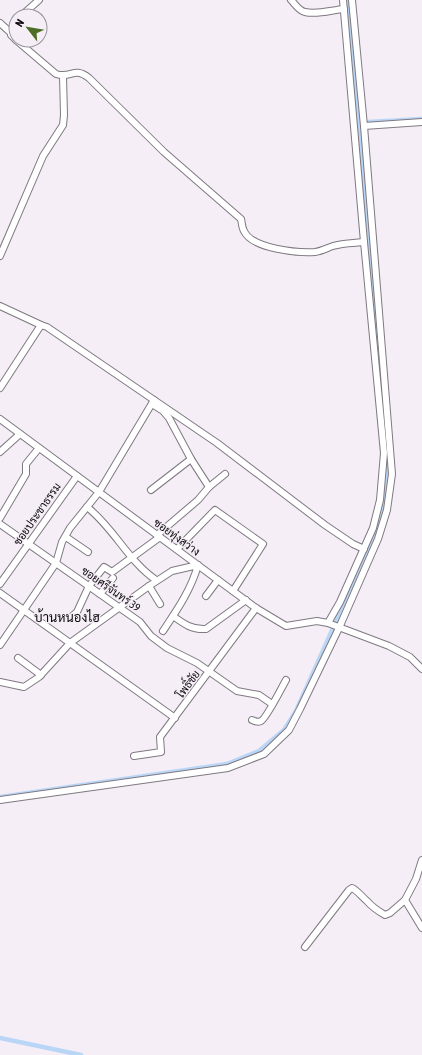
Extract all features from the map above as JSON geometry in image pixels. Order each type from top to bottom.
[{"type":"street","points":[[30,8],[39,0]]},
{"type":"street","points":[[290,0],[299,9],[305,12],[317,13],[344,9]]},
{"type":"street","points":[[333,626],[340,602],[373,528],[380,500],[384,453],[343,0]]},
{"type":"street","points":[[0,800],[228,768],[264,754],[289,730],[300,709],[333,626],[378,538],[387,510],[392,474],[364,126],[352,0]]},
{"type":"street","points":[[0,23],[8,30]]},
{"type":"street","points":[[25,48],[56,74],[63,76],[75,72],[82,73],[89,78],[164,152],[241,219],[244,232],[250,238],[280,250],[301,252],[323,251],[333,246],[364,242]]},
{"type":"street","points":[[0,256],[43,156],[62,125],[64,115],[63,76]]},
{"type":"street","points":[[364,126],[422,122]]},
{"type":"street","points":[[0,306],[48,327],[153,402],[217,443],[325,525],[353,544],[364,549]]},
{"type":"street","points":[[0,386],[41,325]]},
{"type":"street","points":[[153,402],[169,418],[191,459],[209,487]]},
{"type":"street","points":[[0,645],[23,609],[56,563],[62,542],[70,528],[99,492],[153,402]]},
{"type":"street","name":"ซอยทุ่งสว่าง","points":[[0,419],[256,608],[286,626],[318,621],[389,646],[410,657],[422,669]]},
{"type":"street","points":[[0,452],[20,434]]},
{"type":"street","points":[[0,518],[26,474],[26,464],[39,448]]},
{"type":"street","points":[[151,490],[191,459]]},
{"type":"street","points":[[70,618],[77,612],[89,586],[104,568],[112,572],[158,536],[198,500],[209,487],[225,474]]},
{"type":"street","name":"ซอยประชาธรรม","points":[[0,584],[77,476]]},
{"type":"street","points":[[87,507],[114,534],[131,557],[148,575],[156,580]]},
{"type":"street","points":[[177,549],[215,510],[263,544],[233,591]]},
{"type":"street","name":"ซอยศรีจันทร์ 39","points":[[0,524],[140,622],[151,636],[167,648],[197,663],[237,691],[259,695],[272,704]]},
{"type":"street","points":[[66,537],[88,552]]},
{"type":"street","points":[[0,682],[24,687],[40,675],[70,643],[120,608],[156,580],[172,571],[198,565]]},
{"type":"street","points":[[163,631],[189,589],[198,565]]},
{"type":"street","points":[[100,594],[113,578]]},
{"type":"street","points":[[206,596],[218,580]]},
{"type":"street","points":[[149,586],[160,604]]},
{"type":"street","points":[[0,593],[175,718]]},
{"type":"street","points":[[173,616],[188,627],[198,630],[206,629],[246,600]]},
{"type":"street","name":"โพธิ์ชัย","points":[[134,756],[161,752],[160,737],[256,608]]},
{"type":"street","points":[[18,658],[40,675]]},
{"type":"street","points":[[252,720],[258,722],[262,721],[286,680]]},
{"type":"street","points":[[305,947],[352,888],[378,911],[385,915],[390,913],[405,900],[416,879],[422,860]]},
{"type":"street","points":[[405,900],[422,928]]},
{"type":"waterway","points":[[348,0],[385,429]]},
{"type":"waterway","points":[[368,122],[422,119]]},
{"type":"waterway","points":[[0,797],[227,764],[259,751],[284,730],[296,711],[373,539],[382,510],[388,474],[386,450]]},
{"type":"waterway","points":[[0,1038],[81,1055]]},
{"type":"district","name":"บ้านหนองไฮ","points":[[67,617]]}]
